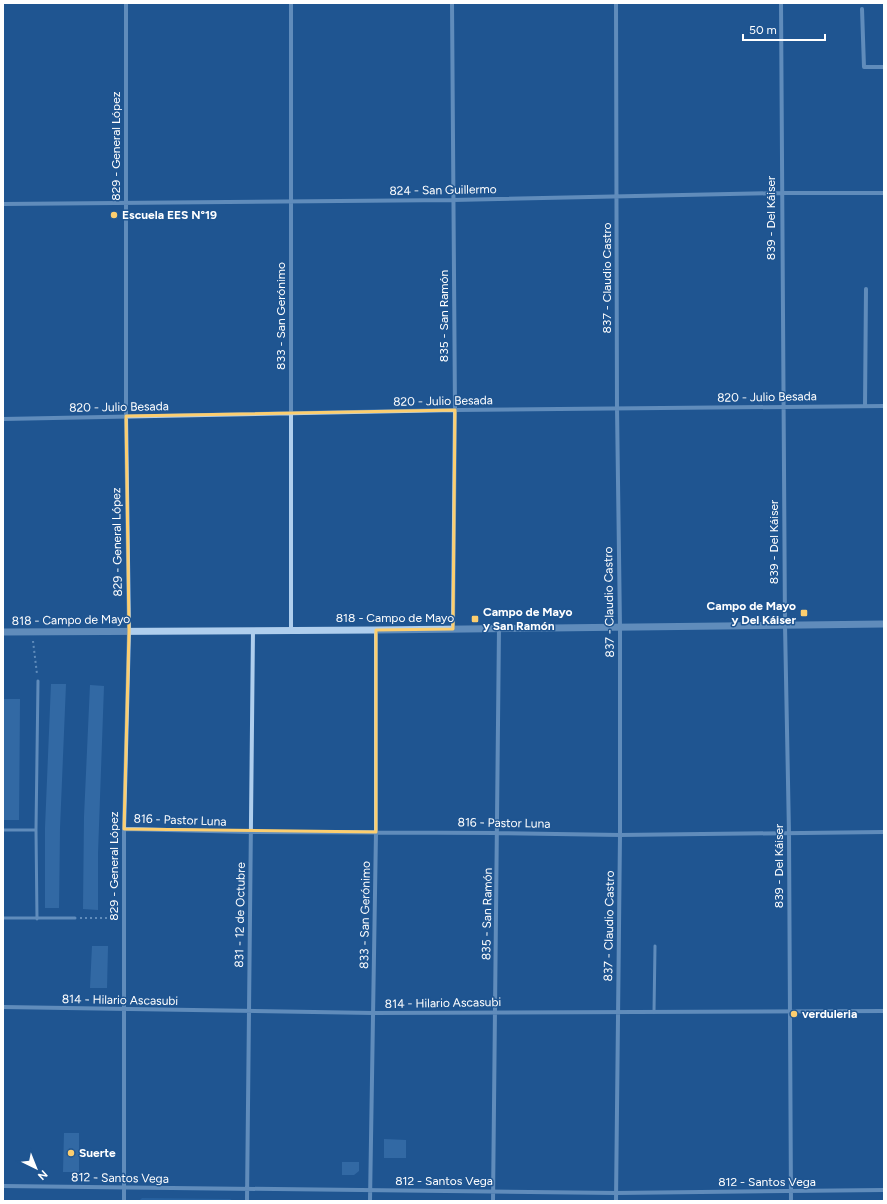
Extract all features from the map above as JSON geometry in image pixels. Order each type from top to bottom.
[{"type":"street","name":"829 - General López","points":[[124,1201],[124,829],[128,631],[126,416],[126,3]]},
{"type":"street","name":"833 - San Gerónimo","points":[[291,3],[292,629]]},
{"type":"street","name":"835 - San Ramón","points":[[452,3],[455,410],[453,629]]},
{"type":"street","name":"837 - Claudio Castro","points":[[616,3],[617,408],[620,627],[620,836],[616,1201]]},
{"type":"street","name":"839 - Del Káiser","points":[[781,3],[781,193],[785,625],[789,834],[791,1201]]},
{"type":"street","points":[[862,9],[864,67],[884,67]]},
{"type":"street","name":"824 - San Guillermo","points":[[3,204],[453,200],[781,193],[884,193]]},
{"type":"street","points":[[865,406],[866,289]]},
{"type":"street","name":"820 - Julio Besada","points":[[3,419],[455,410],[884,406]]},
{"type":"street","name":"818 - Campo de Mayo","points":[[3,632],[292,629],[376,630],[884,624]]},
{"type":"street","name":"835 - San Ramón","points":[[493,1201],[499,628]]},
{"type":"street","name":"831 - 12 de Octubre","points":[[247,1201],[253,630]]},
{"type":"street","name":"833 - San Gerónimo","points":[[370,1201],[376,832],[376,630]]},
{"type":"street","name":"816 - Pastor Luna","points":[[124,829],[252,832],[498,833],[620,836],[884,832]]},
{"type":"street","name":"814 - Hilario Ascasubi","points":[[3,1007],[373,1013],[884,1011]]},
{"type":"street","name":"812 - Santos Vega","points":[[3,1186],[247,1190],[616,1193],[884,1190]]},
{"type":"lane","points":[[37,919],[36,830],[38,681]]},
{"type":"lane","points":[[3,830],[36,830]]},
{"type":"lane","points":[[3,918],[75,918]]},
{"type":"lane","points":[[654,1012],[655,946]]},
{"type":"path","points":[[32,632],[38,681]]},
{"type":"path","points":[[75,918],[124,918]]},
{"type":"highlighted area","points":[[455,410],[453,629],[376,630],[376,832],[124,829],[129,631],[126,416]]},
{"type":"shaded area","points":[[142,1198],[230,1199],[233,1201],[139,1201]]},
{"type":"building","points":[[51,684],[66,684],[60,828],[59,908],[45,908],[45,828]]},
{"type":"building","points":[[90,685],[104,686],[98,853],[98,910],[83,909],[84,817]]},
{"type":"building","points":[[3,699],[20,699],[19,820],[3,820]]},
{"type":"building","points":[[92,946],[108,946],[107,988],[90,988]]},
{"type":"building","name":"Suerte","points":[[64,1133],[79,1133],[79,1172],[63,1172]]},
{"type":"building","points":[[384,1139],[406,1140],[406,1158],[384,1158]]},
{"type":"building","points":[[342,1162],[359,1162],[359,1171],[354,1175],[342,1175]]},
{"type":"place","name":"Escuela EES N°19","points":[[114,215]]},
{"type":"place","name":"Campo de Mayo y Del Káiser","points":[[804,613]]},
{"type":"place","name":"Campo de Mayo y San Ramón","points":[[475,619]]},
{"type":"place","name":"verduleria","points":[[794,1014]]},
{"type":"place","name":"Suerte","points":[[71,1153]]}]
